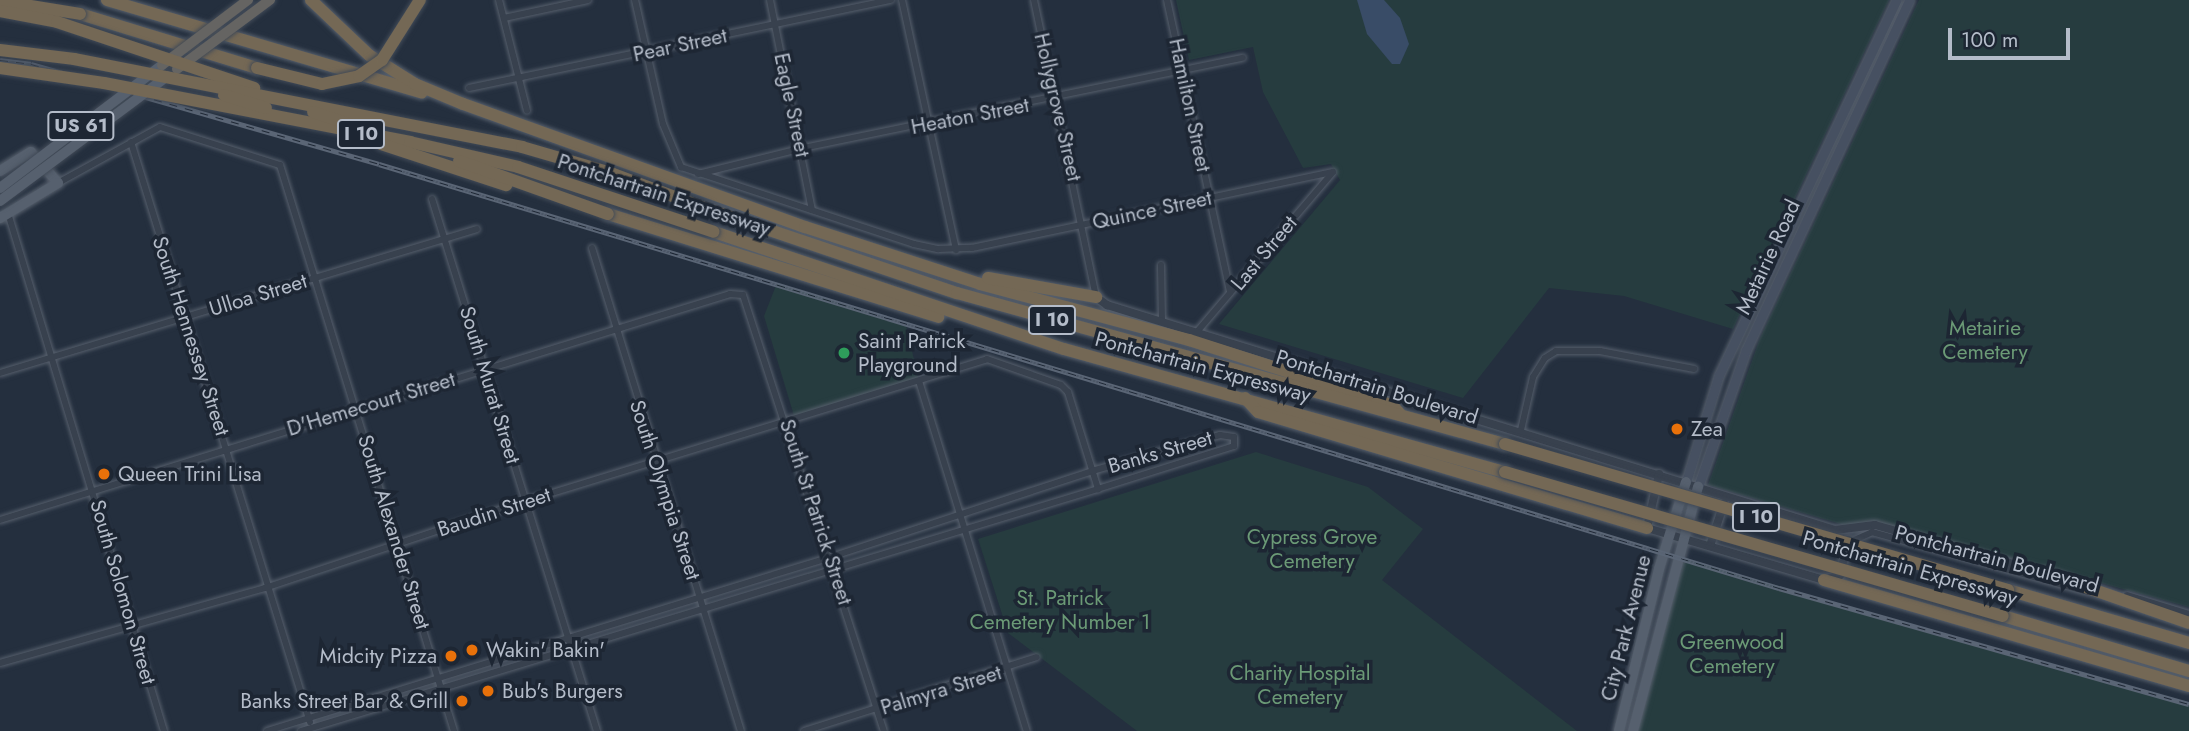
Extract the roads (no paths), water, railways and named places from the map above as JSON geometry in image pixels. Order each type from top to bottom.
[{"type":"highway","points":[[107,0],[274,53],[463,104]]},
{"type":"highway","name":"US 61","points":[[163,65],[248,0]]},
{"type":"highway","name":"US 61","points":[[177,69],[270,0]]},
{"type":"highway","points":[[311,0],[369,55],[415,84],[463,104],[892,256],[1189,340],[1392,405],[1401,415]]},
{"type":"highway","points":[[0,1],[80,14],[322,85],[349,79],[382,60],[420,0]]},
{"type":"highway","points":[[0,10],[80,14]]},
{"type":"highway","points":[[0,10],[57,22],[220,75],[314,113],[608,214]]},
{"type":"highway","name":"Pontchartrain Expressway","points":[[0,50],[74,59],[558,155],[707,209],[957,293],[1505,444],[2189,643]]},
{"type":"highway","name":"Pontchartrain Expressway","points":[[0,68],[104,83],[410,142],[518,167],[964,318],[2189,671]]},
{"type":"highway","points":[[134,100],[169,85],[209,91],[868,297],[954,322],[964,318]]},
{"type":"highway","points":[[892,256],[1035,288],[1096,297]]},
{"type":"highway","points":[[1245,397],[1258,412],[1647,528]]},
{"type":"highway","points":[[2045,573],[2189,622]]},
{"type":"highway","points":[[1824,580],[2189,685]]},
{"type":"main road","name":"Metairie Road","points":[[1676,536],[1686,482],[1719,375],[1896,0]]},
{"type":"main road","name":"Metairie Road","points":[[1676,536],[1698,487],[1735,381],[1909,0]]},
{"type":"main road","name":"US 61","points":[[0,188],[163,65]]},
{"type":"main road","name":"US 61","points":[[0,201],[177,69]]},
{"type":"main road","points":[[0,171],[31,152],[58,183],[4,216]]},
{"type":"main road","name":"City Park Avenue","points":[[1619,731],[1676,536]]},
{"type":"main road","name":"City Park Avenue","points":[[1633,731],[1676,536]]},
{"type":"street","points":[[499,0],[527,111]]},
{"type":"street","points":[[504,18],[588,0]]},
{"type":"street","points":[[635,0],[647,52]]},
{"type":"street","name":"Eagle Street","points":[[770,0],[803,148],[812,211]]},
{"type":"street","name":"Pear Street","points":[[469,88],[891,0]]},
{"type":"street","points":[[902,0],[956,250]]},
{"type":"street","name":"Hollygrove Street","points":[[1034,0],[1085,224],[1096,297]]},
{"type":"street","name":"Hamilton Street","points":[[1167,0],[1230,292]]},
{"type":"street","name":"Quince Street","points":[[647,52],[663,124],[681,167],[696,175],[914,244],[956,250],[972,248],[1333,172]]},
{"type":"street","name":"Heaton Street","points":[[696,175],[803,148],[1055,99],[1243,58]]},
{"type":"street","name":"South Alexander Street","points":[[131,142],[165,127],[276,162],[282,172],[454,731]]},
{"type":"street","points":[[58,183],[131,142]]},
{"type":"street","name":"South Hennessey Street","points":[[131,142],[227,449],[265,588],[312,729]]},
{"type":"street","name":"Last Street","points":[[1196,333],[1333,172]]},
{"type":"street","name":"South Murat Street","points":[[432,199],[597,731]]},
{"type":"street","name":"South Solomon Street","points":[[4,216],[52,357],[164,731]]},
{"type":"street","name":"Ulloa Street","points":[[0,373],[477,229]]},
{"type":"street","name":"South Olympia Street","points":[[592,248],[655,461],[741,731]]},
{"type":"street","points":[[1161,265],[1162,322]]},
{"type":"street","name":"D'Hemecourt Street","points":[[0,520],[730,294],[743,295]]},
{"type":"street","name":"South St Patrick Street","points":[[743,295],[831,557],[884,731]]},
{"type":"street","name":"Pontchartrain Boulevard","points":[[1096,297],[1107,305],[1196,333],[1521,430],[1843,532],[1875,525],[2120,593]]},
{"type":"street","points":[[1521,430],[1533,377],[1545,358],[1556,351],[1600,351],[1694,369]]},
{"type":"street","name":"Baudin Street","points":[[0,663],[133,622],[265,588],[526,501],[988,359],[1061,385],[1068,392],[1092,471]]},
{"type":"street","points":[[1719,375],[1735,381]]},
{"type":"street","points":[[919,381],[1027,731]]},
{"type":"street","name":"Banks Street","points":[[267,731],[831,557],[1092,471],[1220,435],[1234,437],[1234,446],[1098,489],[572,651],[301,731]]},
{"type":"street","points":[[1152,454],[1157,470]]},
{"type":"street","points":[[1092,471],[1098,489]]},
{"type":"street","points":[[1659,474],[1647,528],[1824,580],[1840,575],[1850,542],[1843,532]]},
{"type":"street","points":[[1710,546],[1726,496]]},
{"type":"street","name":"Pontchartrain Boulevard","points":[[1850,542],[1872,532],[2081,592],[2120,593]]},
{"type":"street","points":[[2120,593],[2189,614]]},
{"type":"street","name":"Palmyra Street","points":[[804,731],[1008,669],[1037,657]]},
{"type":"water","points":[[1357,0],[1384,0],[1400,18],[1409,44],[1400,64],[1392,64],[1367,34]]},
{"type":"railway","points":[[0,13],[27,0]]},
{"type":"railway","points":[[0,60],[31,64],[379,164],[1779,588],[2189,704]]},
{"type":"place","name":"Saint Patrick Playground","points":[[844,353]]},
{"type":"place","name":"Zea","points":[[1677,429]]},
{"type":"place","name":"Queen Trini Lisa","points":[[104,474]]},
{"type":"place","name":"Wakin' Bakin'","points":[[472,650]]},
{"type":"place","name":"Midcity Pizza","points":[[451,656]]},
{"type":"place","name":"Bub's Burgers","points":[[488,691]]},
{"type":"place","name":"Banks Street Bar & Grill","points":[[462,701]]},
{"type":"park label","name":"Metairie Cemetery","points":[[1985,340]]},
{"type":"park label","name":"Cypress Grove Cemetery","points":[[1312,549]]},
{"type":"park label","name":"St. Patrick Cemetery Number 1","points":[[1060,610]]},
{"type":"park label","name":"Greenwood Cemetery","points":[[1732,654]]},
{"type":"park label","name":"Charity Hospital Cemetery","points":[[1300,685]]}]
